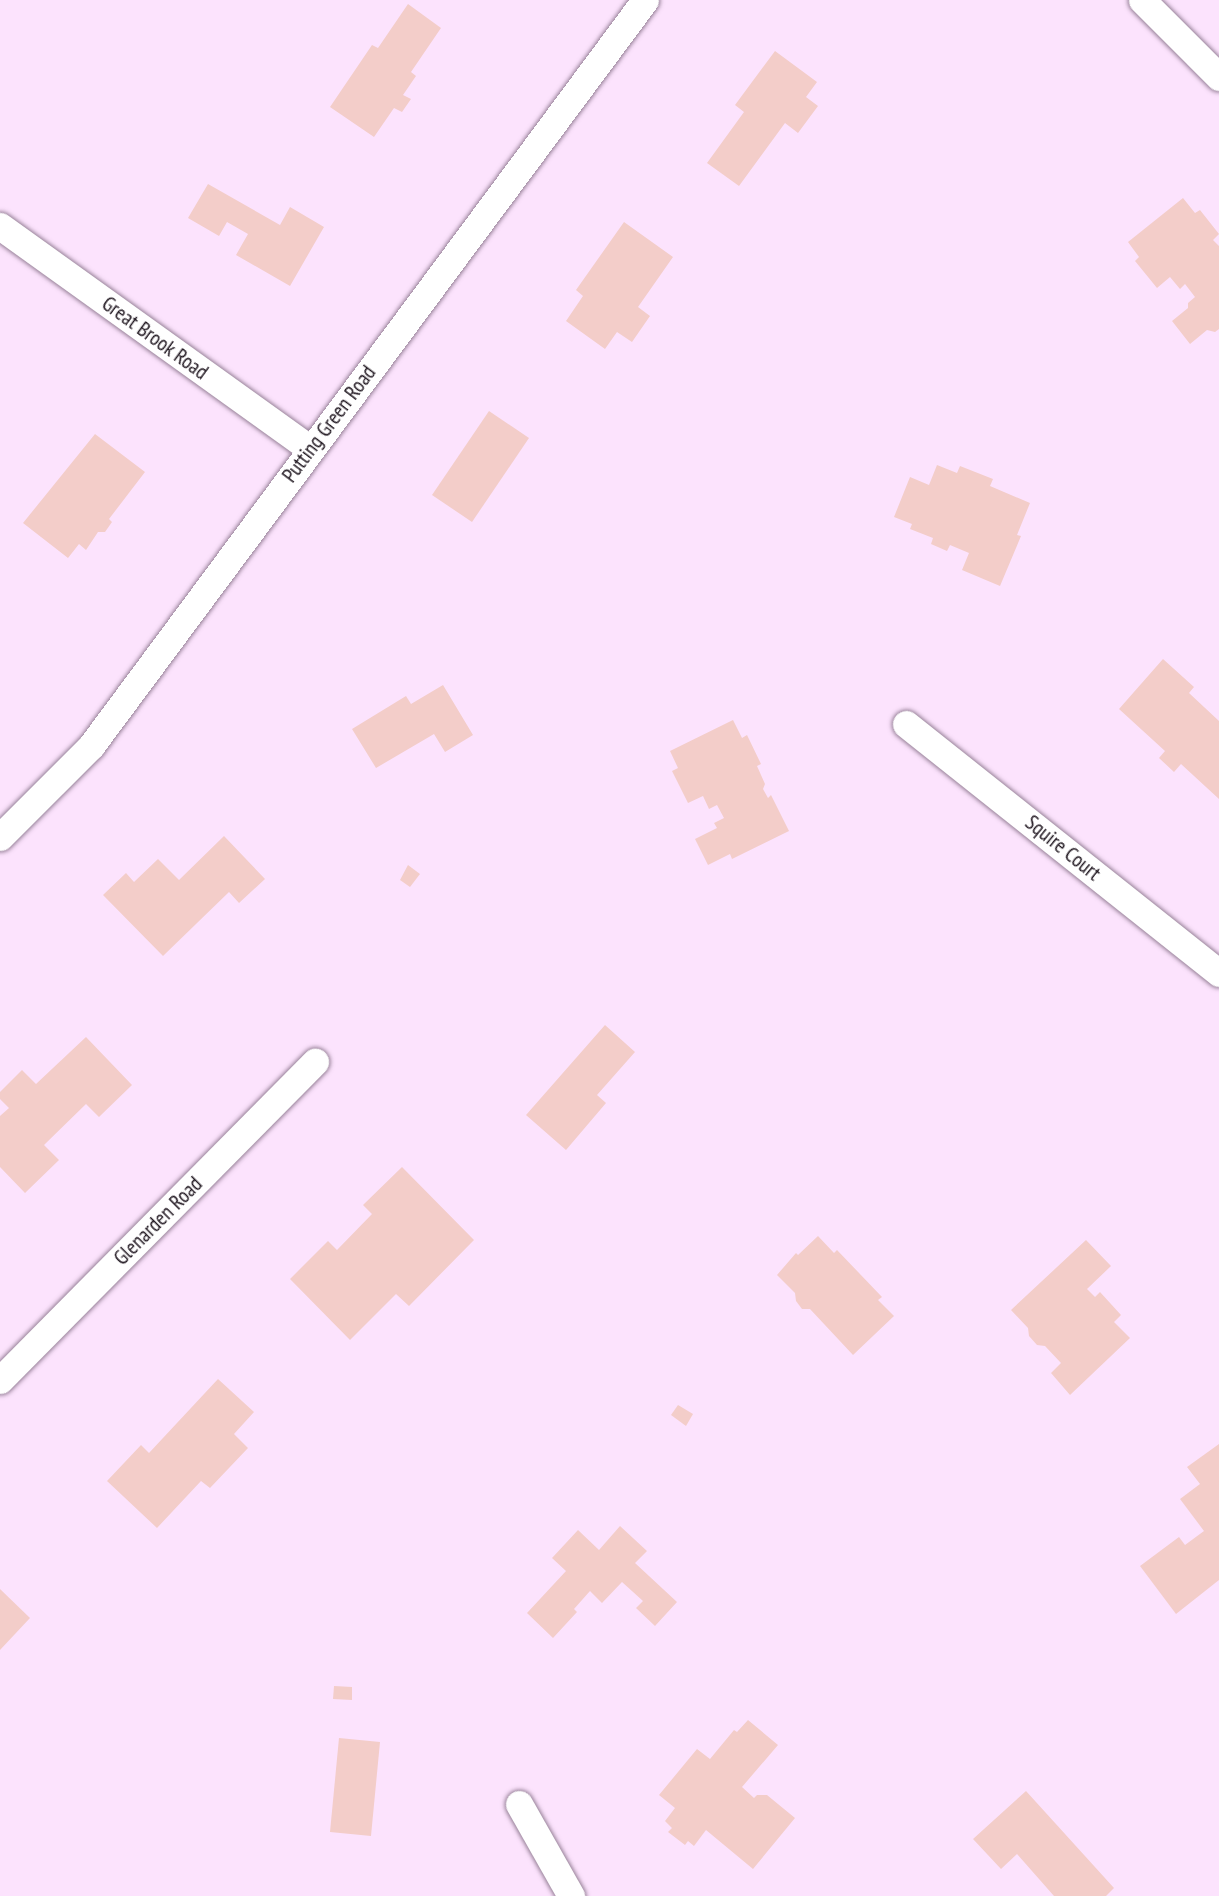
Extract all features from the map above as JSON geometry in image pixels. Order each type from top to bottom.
[{"type":"street","name":"Putting Green Road","points":[[0,837],[92,746],[645,0]]},
{"type":"street","points":[[1142,0],[1219,77]]},
{"type":"street","name":"Great Brook Road","points":[[0,226],[310,449]]},
{"type":"street","name":"Squire Court","points":[[906,724],[1219,973]]},
{"type":"street","name":"Glenarden Road","points":[[0,1380],[315,1062]]},
{"type":"street","points":[[519,1804],[571,1896]]},
{"type":"building","points":[[408,4],[441,28],[411,72],[416,76],[403,95],[411,99],[402,112],[394,108],[374,137],[330,107],[372,45],[378,48]]},
{"type":"building","points":[[775,51],[817,82],[806,97],[818,106],[798,133],[785,123],[739,186],[707,163],[744,112],[735,105]]},
{"type":"building","points":[[208,184],[280,225],[290,207],[324,227],[290,286],[236,255],[248,234],[227,222],[219,236],[188,218]]},
{"type":"building","points":[[1183,198],[1195,213],[1200,210],[1219,234],[1213,240],[1219,246],[1219,329],[1215,332],[1207,330],[1190,344],[1172,321],[1188,308],[1188,303],[1195,297],[1185,284],[1180,289],[1170,277],[1157,288],[1135,261],[1139,257],[1128,242]]},
{"type":"building","points":[[624,222],[673,257],[638,307],[650,316],[632,342],[617,332],[605,349],[566,321],[583,296],[576,290]]},
{"type":"building","points":[[489,411],[529,438],[472,522],[432,495]]},
{"type":"building","points":[[95,434],[145,472],[109,519],[112,522],[105,532],[98,532],[86,550],[79,544],[68,558],[23,523]]},
{"type":"building","points":[[937,465],[957,473],[960,466],[993,479],[990,486],[1030,503],[1017,535],[1021,536],[1000,586],[962,570],[969,553],[950,545],[947,551],[931,544],[933,538],[910,529],[912,524],[894,517],[910,477],[929,485]]},
{"type":"building","points":[[1163,659],[1194,687],[1189,693],[1219,721],[1219,799],[1181,764],[1174,772],[1159,758],[1165,751],[1119,709]]},
{"type":"building","points":[[443,685],[473,735],[445,752],[434,734],[376,768],[352,729],[406,696],[411,704]]},
{"type":"building","points":[[733,720],[742,738],[747,735],[761,764],[757,766],[765,784],[763,789],[768,798],[771,795],[789,831],[732,859],[730,854],[708,865],[695,839],[717,828],[714,823],[724,818],[717,805],[709,809],[703,796],[688,803],[672,771],[678,768],[670,751]]},
{"type":"building","points":[[224,836],[265,879],[239,903],[229,892],[163,956],[103,895],[126,873],[134,882],[158,859],[179,880]]},
{"type":"building","points":[[408,865],[420,874],[410,887],[400,880]]},
{"type":"building","points":[[605,1025],[635,1052],[597,1095],[606,1103],[566,1150],[526,1115]]},
{"type":"building","points":[[86,1037],[132,1085],[99,1117],[86,1104],[44,1145],[59,1160],[25,1193],[0,1167],[0,1116],[9,1108],[0,1099],[0,1092],[22,1070],[36,1084]]},
{"type":"building","points":[[402,1167],[474,1240],[409,1306],[396,1294],[350,1340],[290,1279],[328,1241],[337,1250],[372,1214],[363,1205]]},
{"type":"building","points":[[818,1236],[834,1253],[837,1250],[882,1297],[878,1300],[894,1316],[853,1355],[810,1309],[802,1309],[796,1301],[795,1293],[777,1275],[796,1253],[798,1255]]},
{"type":"building","points":[[1086,1240],[1111,1266],[1087,1289],[1095,1297],[1100,1292],[1121,1315],[1114,1322],[1130,1338],[1070,1395],[1051,1373],[1061,1363],[1045,1346],[1037,1345],[1029,1336],[1028,1328],[1011,1310]]},
{"type":"building","points":[[218,1379],[254,1412],[234,1434],[248,1448],[210,1488],[201,1481],[157,1528],[107,1481],[141,1445],[149,1453]]},
{"type":"building","points":[[678,1405],[693,1414],[686,1426],[671,1415]]},
{"type":"building","points":[[1219,1444],[1219,1580],[1176,1614],[1140,1566],[1179,1537],[1185,1545],[1204,1531],[1180,1499],[1200,1484],[1187,1467]]},
{"type":"building","points":[[620,1526],[647,1551],[635,1563],[677,1602],[655,1626],[636,1608],[643,1601],[622,1582],[602,1603],[590,1591],[574,1609],[577,1612],[553,1638],[527,1613],[566,1571],[552,1558],[578,1530],[599,1550]]},
{"type":"building","points":[[0,1589],[30,1618],[0,1650]]},
{"type":"building","points":[[334,1686],[352,1687],[352,1700],[333,1699]]},
{"type":"building","points":[[748,1720],[778,1745],[742,1787],[754,1798],[757,1795],[767,1795],[795,1818],[753,1869],[706,1830],[694,1846],[688,1841],[685,1845],[668,1832],[672,1828],[665,1821],[675,1808],[659,1795],[697,1749],[710,1759],[734,1730],[737,1732]]},
{"type":"building","points":[[339,1738],[380,1742],[371,1836],[330,1832]]},
{"type":"building","points":[[1026,1791],[1114,1888],[1106,1896],[1054,1896],[1017,1854],[1001,1869],[973,1839]]}]
